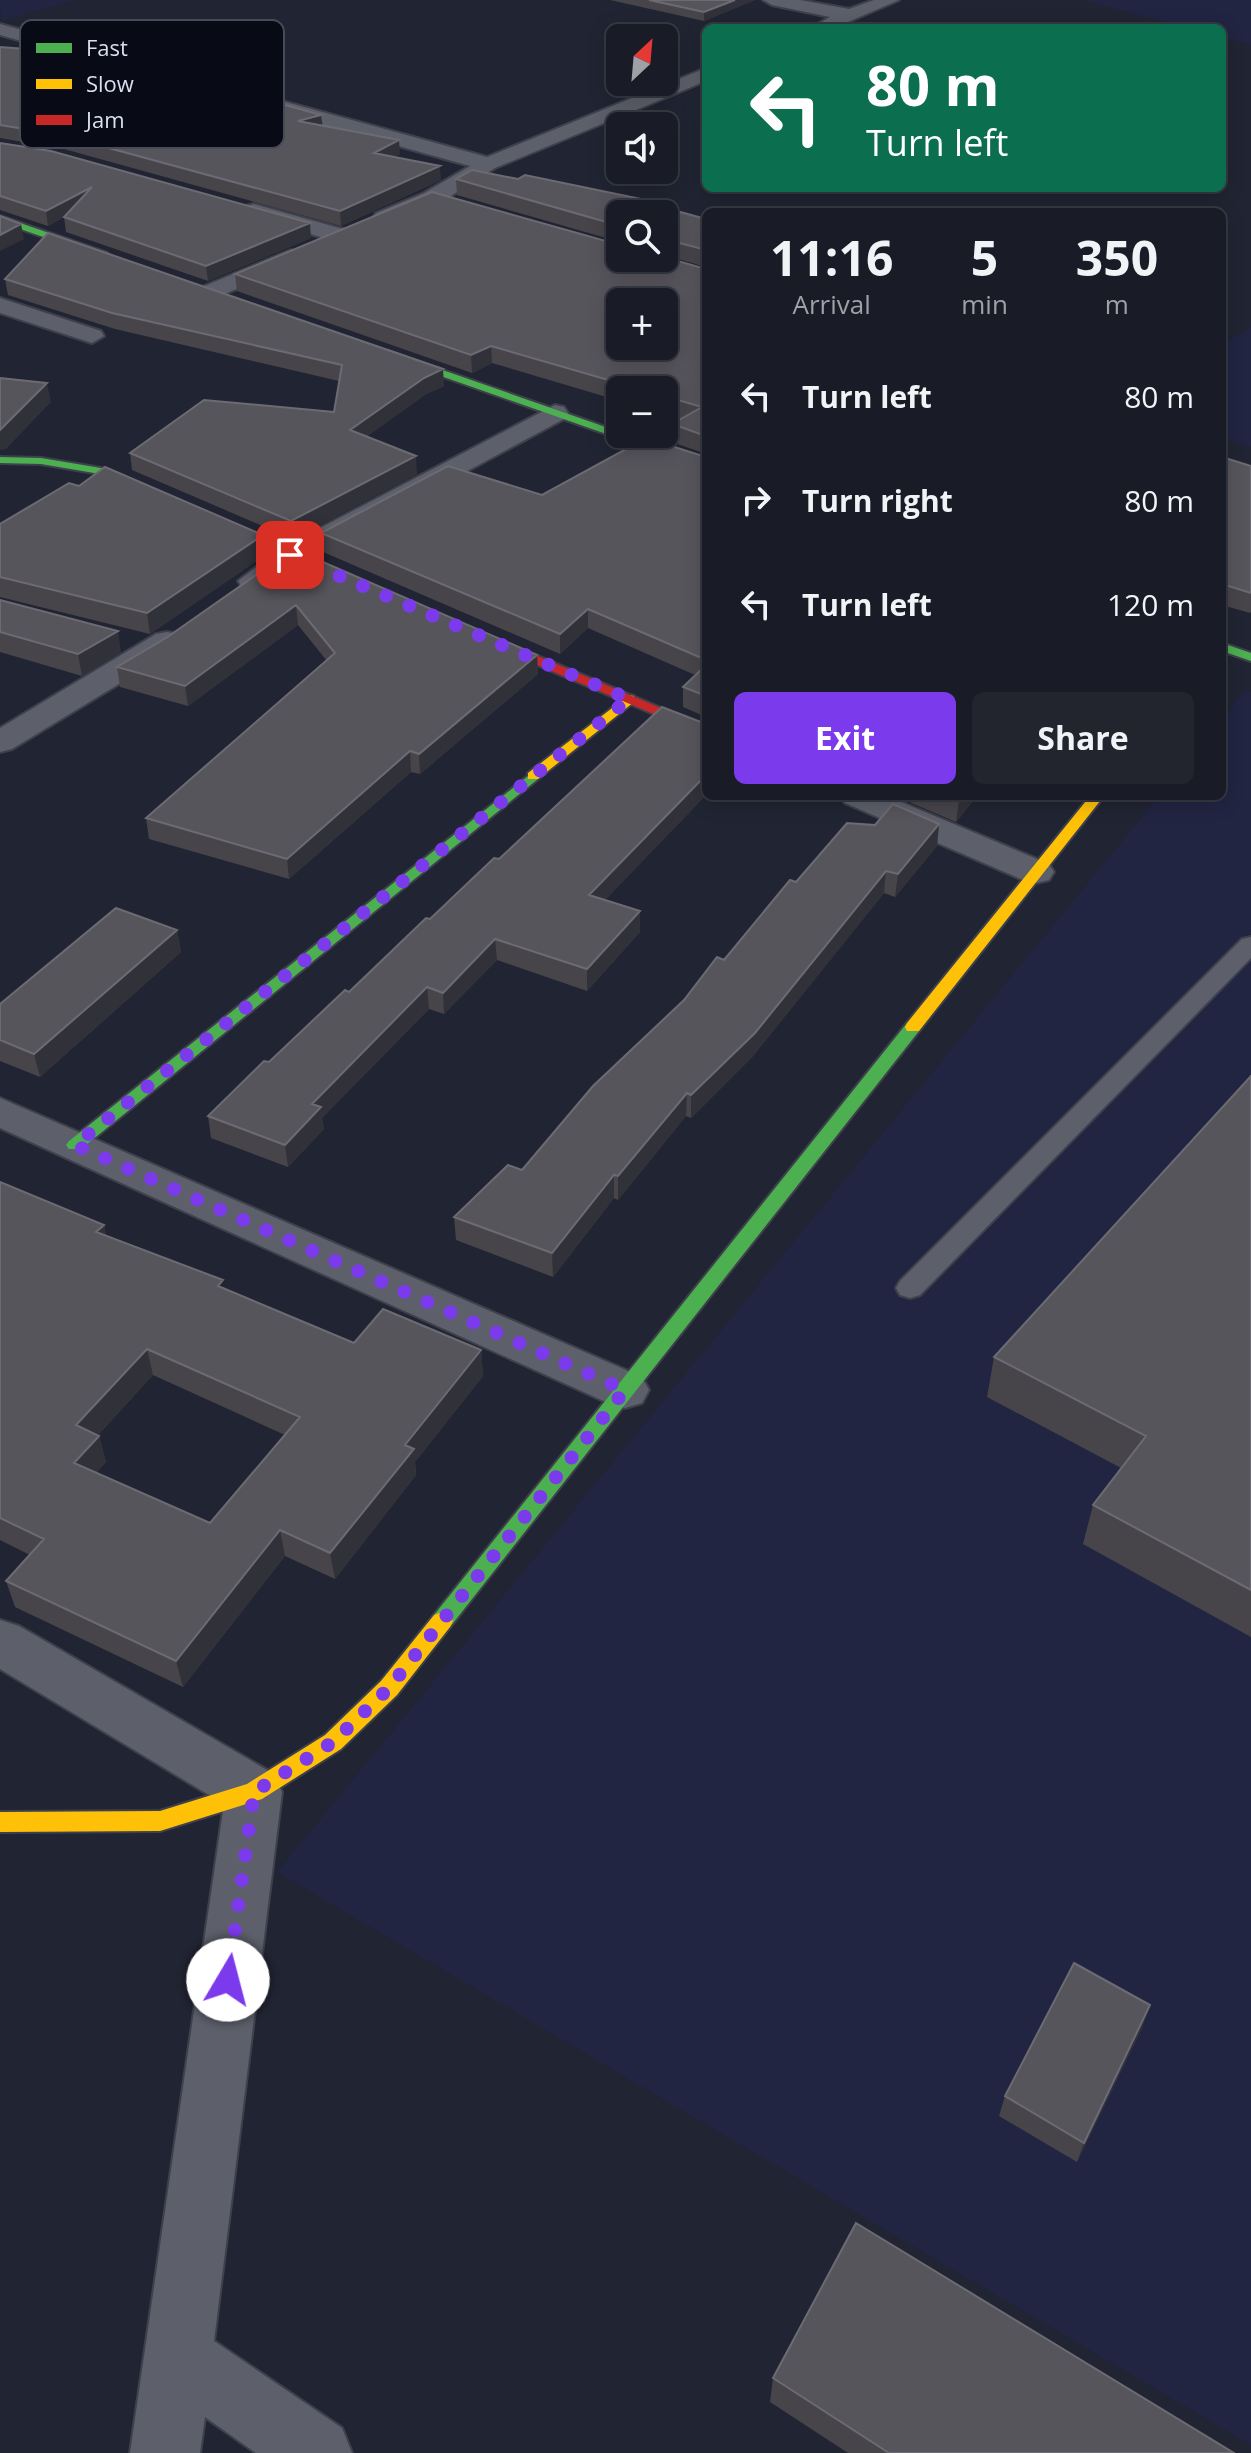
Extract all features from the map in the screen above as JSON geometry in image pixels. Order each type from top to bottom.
[{"type":"street","points":[[772,0],[850,15]]},
{"type":"street","points":[[828,24],[890,0]]},
{"type":"street","points":[[0,29],[20,35]]},
{"type":"street","points":[[203,289],[432,198],[488,164],[702,76]]},
{"type":"street","points":[[284,108],[488,164]]},
{"type":"street","points":[[432,198],[461,206]]},
{"type":"street","points":[[237,206],[342,236]]},
{"type":"street","points":[[0,219],[124,262]]},
{"type":"street","points":[[203,289],[240,302]]},
{"type":"street","points":[[0,305],[92,336]]},
{"type":"street","points":[[375,350],[702,465]]},
{"type":"street","points":[[229,597],[290,555],[555,413]]},
{"type":"street","points":[[0,460],[41,461],[103,471],[361,585]]},
{"type":"street","points":[[0,742],[193,623]]},
{"type":"street","points":[[460,627],[702,730]]},
{"type":"street","points":[[114,637],[156,648]]},
{"type":"street","points":[[1226,648],[1251,657]]},
{"type":"street","points":[[75,1145],[629,699]]},
{"type":"street","points":[[866,800],[1036,872]]},
{"type":"street","points":[[0,1822],[160,1821],[254,1792],[333,1742],[389,1688],[1094,800]]},
{"type":"street","points":[[0,1112],[625,1390]]},
{"type":"street","points":[[0,1642],[254,1792]]},
{"type":"street","points":[[165,2453],[254,1792]]},
{"type":"street","points":[[176,2356],[317,2453]]},
{"type":"lane","points":[[910,1288],[1251,944]]},
{"type":"shaded area","points":[[0,0],[75,0],[1,21]]},
{"type":"shaded area","points":[[1082,0],[1251,0],[1251,45],[1226,38],[1226,24],[1172,24]]},
{"type":"shaded area","points":[[1251,327],[1251,447],[1226,438],[1226,342]]},
{"type":"shaded area","points":[[1245,690],[1251,692],[1251,2445],[277,1872],[1156,800],[1226,800],[1226,714]]},
{"type":"building","points":[[649,0],[735,0],[704,12]]},
{"type":"building","points":[[0,47],[20,49],[20,128],[0,125]]},
{"type":"building","points":[[284,105],[321,115],[298,121],[399,140],[374,153],[440,166],[340,211],[109,148],[284,148]]},
{"type":"building","points":[[0,143],[51,151],[310,223],[206,266],[64,217],[92,187],[46,211],[0,196]]},
{"type":"building","points":[[472,170],[518,179],[525,175],[646,200],[606,200],[606,222],[456,179]]},
{"type":"building","points":[[432,192],[606,241],[606,272],[678,272],[678,261],[702,268],[702,407],[678,400],[678,376],[606,376],[606,379],[491,346],[471,355],[235,274]]},
{"type":"building","points":[[678,211],[702,218],[702,249],[678,243]]},
{"type":"building","points":[[0,216],[21,224],[0,235]]},
{"type":"building","points":[[48,233],[443,369],[424,378],[350,430],[416,456],[291,521],[130,453],[204,400],[334,412],[342,365],[112,313],[5,279]]},
{"type":"building","points":[[0,378],[47,383],[0,430]]},
{"type":"building","points":[[702,407],[702,435],[678,426],[678,421]]},
{"type":"building","points":[[628,448],[678,448],[702,456],[702,658],[588,609],[560,634],[321,533],[448,466],[542,495]]},
{"type":"building","points":[[1226,458],[1251,466],[1251,593],[1226,585]]},
{"type":"building","points":[[105,467],[263,535],[147,613],[0,577],[0,524],[69,483],[79,486]]},
{"type":"building","points":[[293,549],[537,655],[419,754],[410,751],[287,859],[146,818],[335,653],[296,605],[185,686],[117,667],[166,638]]},
{"type":"building","points":[[0,600],[118,631],[78,654],[0,632]]},
{"type":"building","points":[[702,669],[702,694],[683,687]]},
{"type":"building","points":[[662,707],[702,722],[702,779],[589,895],[640,911],[587,969],[495,939],[443,993],[427,987],[312,1104],[321,1107],[285,1145],[208,1116],[264,1061],[269,1062],[345,990],[349,992],[494,858],[499,859]]},
{"type":"building","points":[[893,804],[939,824],[898,874],[886,871],[755,1033],[691,1095],[687,1093],[618,1176],[614,1175],[552,1253],[454,1217],[508,1165],[522,1170],[593,1086],[684,1000],[717,957],[724,960],[790,880],[796,882],[847,823],[875,825]]},
{"type":"building","points":[[116,908],[177,930],[34,1054],[0,1040],[0,1004]]},
{"type":"building","points":[[1251,1076],[1251,1590],[1093,1505],[1146,1436],[994,1357]]},
{"type":"building","points":[[0,1182],[104,1225],[96,1232],[223,1280],[218,1286],[354,1343],[383,1309],[481,1350],[405,1445],[414,1449],[330,1553],[280,1530],[176,1661],[6,1581],[44,1539],[0,1518]],"holes":[[[147,1349],[300,1417],[210,1523],[74,1463],[99,1436],[76,1425]]]},
{"type":"building","points":[[1074,1963],[1150,2005],[1084,2143],[1005,2096]]},
{"type":"building","points":[[856,2223],[1234,2453],[889,2453],[773,2378]]},
{"type":"traffic: fast","points":[[0,219],[104,255]]},
{"type":"traffic: fast","points":[[388,354],[702,465]]},
{"type":"traffic: fast","points":[[0,460],[41,461],[103,471],[342,577]]},
{"type":"traffic: fast","points":[[1226,648],[1251,657]]},
{"type":"traffic: fast","points":[[75,1145],[533,776]]},
{"type":"traffic: fast","points":[[442,1621],[913,1027]]},
{"type":"traffic: slow","points":[[533,776],[629,699]]},
{"type":"traffic: slow","points":[[913,1027],[1094,800]]},
{"type":"traffic: slow","points":[[0,1822],[160,1821],[254,1792],[333,1742],[389,1688],[442,1621]]},
{"type":"traffic: jam","points":[[483,637],[702,730]]},
{"type":"route","points":[[228,1980],[254,1792],[333,1742],[389,1688],[625,1390],[75,1145],[629,699],[290,555]]}]
